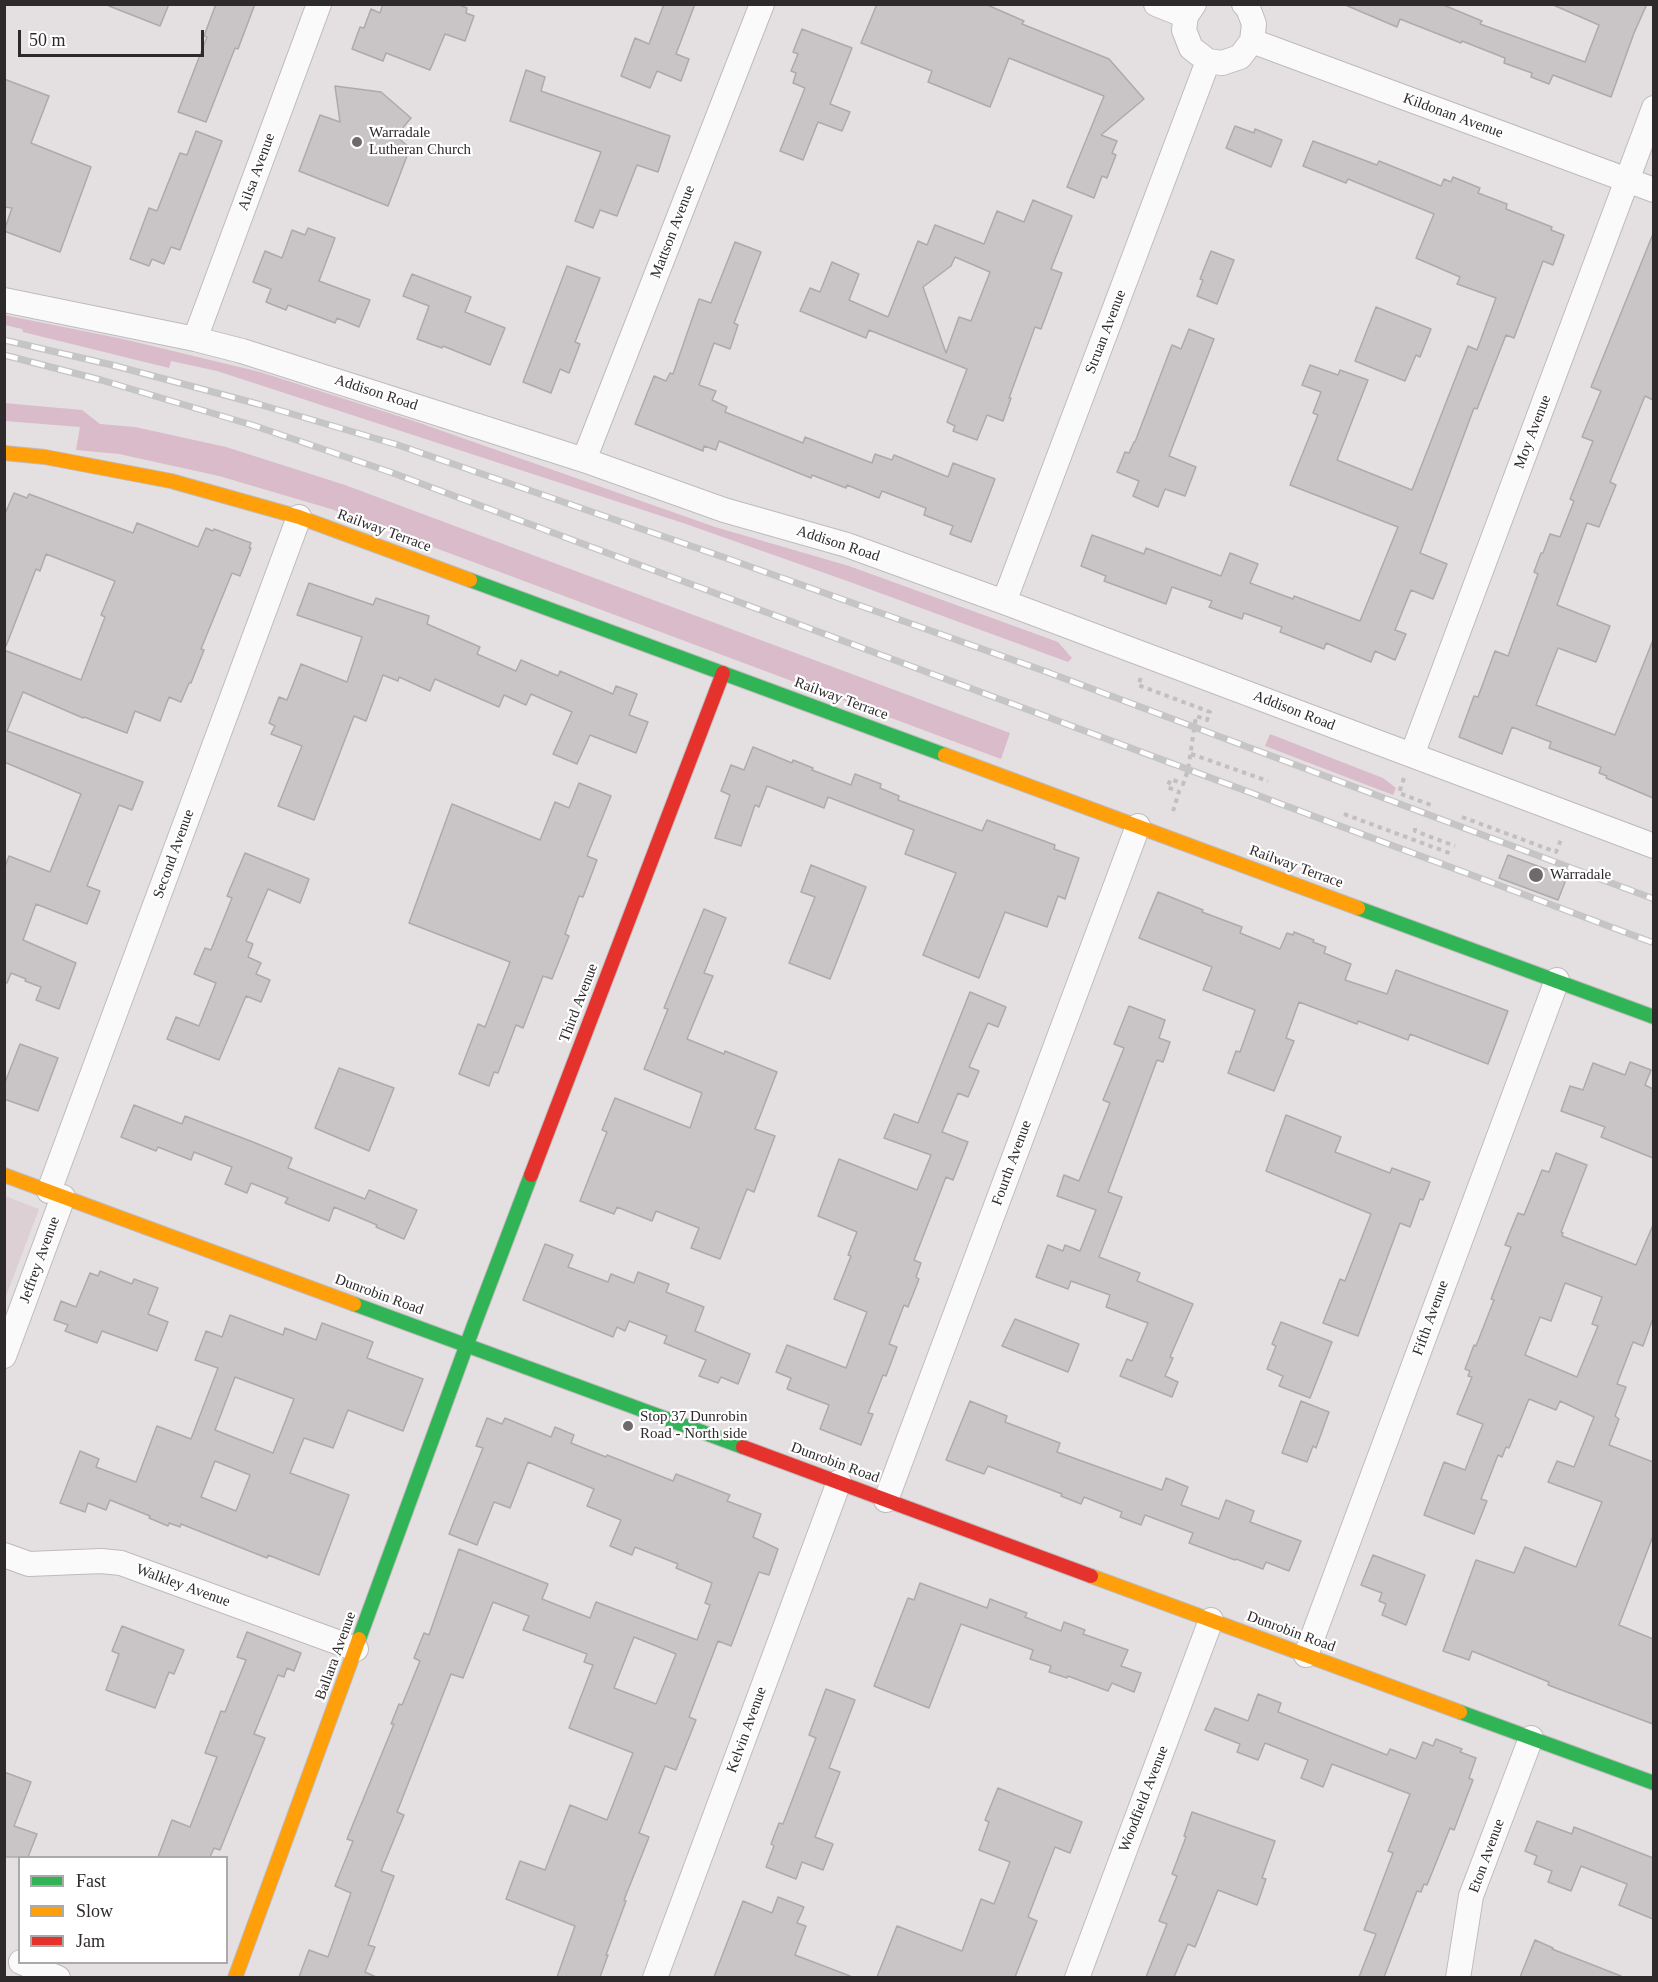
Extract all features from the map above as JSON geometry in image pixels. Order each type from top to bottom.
[{"type":"street","name":"Ailsa Avenue","points":[[195,339],[319,4]]},
{"type":"street","name":"Mattson Avenue","points":[[584,460],[762,4]]},
{"type":"street","points":[[1156,4],[1190,10],[1184,30],[1191,48],[1208,61],[1222,63],[1240,57],[1252,41],[1254,24],[1244,4]]},
{"type":"street","name":"Kildonan Avenue","points":[[1252,41],[1653,190]]},
{"type":"street","name":"Struan Avenue","points":[[1004,602],[1208,61]]},
{"type":"street","name":"Moy Avenue","points":[[1412,755],[1653,108]]},
{"type":"street","name":"Addison Road","points":[[4,300],[195,339],[354,386],[584,460],[724,510],[847,545],[1653,846]]},
{"type":"street","name":"Railway Terrace","points":[[4,453],[45,457],[171,481],[300,517],[1653,1017]]},
{"type":"street","name":"Second Avenue","points":[[56,1194],[300,517]]},
{"type":"street","name":"Third Avenue","points":[[467,1345],[723,673]]},
{"type":"street","name":"Fourth Avenue","points":[[886,1500],[1138,826]]},
{"type":"street","name":"Fifth Avenue","points":[[1306,1655],[1557,981]]},
{"type":"street","name":"Dunrobin Road","points":[[4,1175],[1653,1783]]},
{"type":"street","name":"Jeffrey Avenue","points":[[4,1356],[56,1194]]},
{"type":"street","name":"Ballara Avenue","points":[[235,1977],[467,1345]]},
{"type":"street","name":"Kelvin Avenue","points":[[655,1977],[839,1482]]},
{"type":"street","name":"Walkley Avenue","points":[[4,1555],[29,1564],[101,1561],[121,1563],[356,1649]]},
{"type":"street","name":"Woodfield Avenue","points":[[1077,1977],[1211,1620]]},
{"type":"street","name":"Eton Avenue","points":[[1458,1977],[1471,1896],[1531,1738]]},
{"type":"street","points":[[4,1953],[18,1961]]},
{"type":"street","points":[[25,1964],[58,1977]]},
{"type":"path","points":[[1181,817],[1172,814],[1179,792],[1167,787],[1171,779],[1183,784],[1191,754],[1196,716],[1207,720],[1210,712],[1197,708]]},
{"type":"path","points":[[1191,754],[1268,781]]},
{"type":"path","points":[[1412,755],[1399,793],[1431,805]]},
{"type":"path","points":[[1344,814],[1452,854]]},
{"type":"path","points":[[1462,817],[1556,852],[1570,815]]},
{"type":"path","points":[[1415,828],[1415,831],[1455,846]]},
{"type":"shaded area","points":[[4,315],[123,339],[260,372],[414,421],[715,527],[849,566],[1058,642],[1072,658],[1068,662],[686,524],[217,371],[171,361],[169,368],[23,332],[22,329],[5,325]]},
{"type":"shaded area","points":[[4,403],[82,410],[100,424],[135,427],[226,447],[345,485],[1010,733],[1001,759],[331,509],[219,476],[119,454],[76,450],[80,427],[5,421]]},
{"type":"shaded area","points":[[1270,734],[1383,778],[1396,788],[1393,795],[1265,746]]},
{"type":"shaded area","points":[[5,1196],[39,1209],[5,1299]]},
{"type":"building","points":[[109,4],[169,4],[160,26],[109,6]]},
{"type":"building","points":[[216,4],[255,4],[206,122],[178,112],[207,37],[204,36]]},
{"type":"building","points":[[383,4],[457,4],[467,8],[466,13],[474,16],[465,41],[445,34],[430,70],[386,53],[383,61],[352,49],[360,27],[364,28],[371,9],[380,13]]},
{"type":"building","points":[[664,4],[695,4],[676,54],[689,59],[681,81],[657,71],[650,88],[621,76],[635,38],[649,44]]},
{"type":"building","points":[[877,4],[985,4],[1024,21],[1022,24],[1109,59],[1144,99],[1101,135],[1117,141],[1112,153],[1116,155],[1107,178],[1102,176],[1094,198],[1067,187],[1104,96],[1009,58],[990,107],[928,82],[932,71],[861,43]]},
{"type":"building","points":[[1343,4],[1441,4],[1482,21],[1480,24],[1585,62],[1599,25],[1551,4],[1647,4],[1611,97],[1553,75],[1549,84],[1531,77],[1532,73],[1504,63],[1505,58],[1462,41],[1461,43],[1400,19],[1397,27]]},
{"type":"building","points":[[802,29],[852,48],[830,104],[850,112],[842,131],[818,122],[803,160],[780,151],[805,88],[793,83],[796,73],[791,71],[798,54],[793,52]]},
{"type":"building","points":[[526,70],[545,77],[541,91],[670,136],[658,172],[637,165],[617,216],[600,210],[593,228],[575,221],[601,152],[510,121]]},
{"type":"building","points":[[4,79],[49,96],[31,143],[91,167],[60,252],[4,231],[12,208],[4,207]]},
{"type":"building","name":"Warradale Lutheran Church","points":[[335,86],[381,92],[411,118],[396,136],[410,148],[388,206],[299,171],[320,115],[340,122]]},
{"type":"building","points":[[1235,126],[1254,133],[1255,129],[1282,140],[1271,167],[1226,148]]},
{"type":"building","points":[[196,131],[222,141],[180,250],[171,247],[164,264],[152,259],[149,266],[130,259],[149,208],[157,211],[180,153],[187,155]]},
{"type":"building","points":[[1313,141],[1377,165],[1379,161],[1441,186],[1444,179],[1451,182],[1453,177],[1480,188],[1478,193],[1507,204],[1506,209],[1552,227],[1551,230],[1564,235],[1553,265],[1543,261],[1514,338],[1506,335],[1477,409],[1474,408],[1420,553],[1447,564],[1433,599],[1411,590],[1395,630],[1406,634],[1395,660],[1375,651],[1371,662],[1326,643],[1324,649],[1280,632],[1282,627],[1244,613],[1242,619],[1209,607],[1212,601],[1172,587],[1166,604],[1104,581],[1106,576],[1081,566],[1092,535],[1144,554],[1146,548],[1221,576],[1230,553],[1258,564],[1250,583],[1293,599],[1294,596],[1360,621],[1398,527],[1290,485],[1318,415],[1313,413],[1321,392],[1302,385],[1310,365],[1338,375],[1340,370],[1368,380],[1337,460],[1412,490],[1468,346],[1477,350],[1496,298],[1457,284],[1460,277],[1416,258],[1434,214],[1348,179],[1346,183],[1303,166]]},
{"type":"building","points":[[1033,200],[1072,216],[1051,269],[1062,273],[1041,329],[1035,327],[1003,421],[987,415],[977,440],[953,431],[955,426],[947,422],[967,369],[869,330],[866,338],[800,311],[810,288],[820,292],[832,262],[859,274],[849,300],[888,317],[918,241],[927,245],[935,225],[984,244],[997,211],[1024,222]],"holes":[[[955,257],[990,272],[971,321],[959,317],[946,353],[923,287],[951,266]]]},
{"type":"building","points":[[308,228],[335,238],[319,281],[370,300],[359,327],[337,318],[335,323],[288,305],[286,310],[266,302],[271,289],[253,282],[265,251],[282,258],[292,230],[305,235]]},
{"type":"building","points":[[1653,234],[1653,400],[1645,396],[1610,482],[1616,485],[1599,527],[1587,523],[1557,605],[1610,626],[1596,662],[1558,648],[1536,705],[1615,735],[1653,640],[1653,798],[1606,778],[1607,776],[1599,773],[1601,767],[1549,748],[1551,742],[1512,727],[1502,754],[1459,737],[1474,696],[1478,697],[1495,651],[1508,656],[1538,574],[1534,572],[1541,553],[1543,553],[1550,534],[1560,537],[1574,501],[1570,499],[1593,441],[1582,437],[1601,391],[1591,387]]},
{"type":"building","points":[[735,242],[761,252],[734,323],[738,325],[730,349],[714,343],[699,385],[716,391],[712,400],[727,407],[725,412],[803,443],[805,437],[872,463],[875,454],[892,460],[894,455],[948,477],[953,463],[995,479],[971,542],[950,534],[953,526],[924,515],[926,508],[882,491],[879,498],[847,485],[846,488],[812,475],[811,478],[719,441],[716,450],[704,446],[703,451],[635,424],[654,376],[666,381],[670,373],[673,374],[699,299],[711,303]]},
{"type":"building","points":[[1211,251],[1234,260],[1217,304],[1197,296],[1203,280],[1200,279]]},
{"type":"building","points":[[567,266],[600,278],[575,342],[580,344],[569,373],[560,369],[551,393],[523,382]]},
{"type":"building","points":[[412,274],[471,297],[465,312],[505,328],[490,365],[443,346],[442,348],[417,339],[429,306],[403,296]]},
{"type":"building","points":[[1376,307],[1431,329],[1420,357],[1416,355],[1405,381],[1355,361]]},
{"type":"building","points":[[1189,329],[1214,339],[1169,456],[1196,467],[1185,496],[1165,489],[1158,507],[1133,496],[1139,481],[1117,472],[1125,452],[1129,453],[1135,442],[1172,345],[1181,349]]},
{"type":"building","points":[[14,493],[27,498],[29,494],[133,533],[137,523],[198,547],[206,528],[251,543],[240,576],[232,573],[201,649],[204,650],[191,683],[181,702],[169,697],[160,721],[135,711],[127,733],[83,718],[23,692],[7,731],[143,782],[132,810],[119,805],[87,886],[100,891],[87,924],[36,904],[23,940],[76,963],[59,1009],[36,1000],[41,987],[25,981],[26,979],[11,973],[7,983],[4,983],[4,869],[9,856],[50,872],[81,794],[4,762],[4,650],[81,680],[105,617],[101,615],[115,581],[46,554],[40,571],[36,569],[6,646],[4,646],[4,516]]},
{"type":"building","points":[[309,583],[373,605],[376,598],[429,616],[427,624],[480,647],[477,654],[516,671],[521,660],[558,676],[560,671],[613,694],[616,686],[637,694],[629,715],[648,722],[636,753],[590,735],[577,764],[553,754],[572,712],[531,694],[526,705],[504,695],[499,707],[435,679],[430,691],[399,677],[398,681],[383,675],[366,721],[354,716],[314,820],[278,806],[302,746],[271,734],[275,726],[269,723],[279,697],[287,700],[301,664],[347,682],[362,637],[297,615]]},
{"type":"building","points":[[753,747],[792,763],[793,760],[851,785],[855,774],[881,784],[880,788],[899,796],[898,800],[982,831],[987,820],[1055,845],[1054,849],[1079,858],[1065,899],[1058,896],[1047,927],[1005,912],[979,978],[923,955],[956,873],[905,854],[914,830],[828,797],[824,808],[767,786],[759,807],[755,805],[741,846],[715,838],[730,795],[721,791],[731,765],[744,770]]},
{"type":"building","points":[[579,783],[611,796],[587,856],[597,860],[583,897],[579,896],[565,934],[569,936],[552,979],[543,976],[523,1028],[516,1025],[498,1073],[494,1072],[489,1086],[459,1074],[478,1024],[485,1027],[510,962],[409,923],[452,804],[540,840],[555,802],[569,808]]},
{"type":"building","points":[[245,853],[309,879],[300,903],[268,889],[246,941],[253,944],[248,957],[261,963],[256,974],[270,980],[261,1002],[246,996],[219,1060],[167,1039],[176,1017],[199,1026],[216,983],[194,974],[205,948],[211,950],[232,898],[227,896]]},
{"type":"building","points":[[1508,855],[1567,877],[1558,900],[1499,878]]},
{"type":"building","points":[[811,865],[866,887],[830,979],[789,963],[815,897],[801,892]]},
{"type":"building","points":[[1158,892],[1242,927],[1240,933],[1280,949],[1287,933],[1293,935],[1294,932],[1314,940],[1313,942],[1326,947],[1324,953],[1351,964],[1345,980],[1387,994],[1396,970],[1508,1011],[1488,1064],[1410,1034],[1408,1040],[1299,1002],[1286,1038],[1294,1041],[1274,1091],[1228,1073],[1236,1051],[1240,1052],[1255,1010],[1203,990],[1212,967],[1139,938]]},
{"type":"building","points":[[704,909],[726,918],[704,973],[713,976],[687,1039],[724,1054],[725,1051],[777,1072],[755,1129],[775,1136],[754,1192],[747,1189],[720,1259],[691,1248],[699,1228],[656,1211],[652,1221],[617,1207],[614,1214],[580,1201],[607,1132],[602,1130],[615,1098],[690,1128],[702,1093],[644,1069],[668,1009],[664,1008]]},
{"type":"building","points":[[970,992],[1006,1007],[998,1027],[988,1023],[969,1067],[979,1071],[968,1097],[958,1093],[942,1132],[968,1142],[953,1180],[946,1177],[914,1260],[921,1263],[916,1277],[919,1279],[908,1307],[904,1305],[889,1344],[897,1347],[868,1413],[873,1414],[861,1445],[820,1429],[829,1405],[787,1389],[791,1378],[776,1372],[787,1345],[846,1368],[867,1312],[834,1299],[851,1256],[848,1255],[857,1232],[818,1216],[839,1159],[917,1190],[931,1155],[884,1138],[894,1114],[918,1123]]},
{"type":"building","points":[[1129,1006],[1165,1020],[1159,1038],[1170,1042],[1163,1062],[1157,1060],[1108,1192],[1122,1197],[1099,1257],[1140,1273],[1137,1281],[1193,1304],[1170,1357],[1173,1358],[1165,1376],[1178,1382],[1172,1397],[1120,1376],[1127,1359],[1132,1361],[1148,1323],[1106,1307],[1110,1295],[1071,1281],[1068,1289],[1036,1277],[1048,1245],[1063,1251],[1065,1245],[1080,1251],[1096,1210],[1057,1196],[1064,1175],[1079,1181],[1110,1103],[1103,1100],[1124,1048],[1114,1044]]},
{"type":"building","points":[[20,1044],[58,1058],[38,1111],[4,1099],[4,1085]]},
{"type":"building","points":[[1630,1062],[1651,1070],[1645,1085],[1653,1089],[1653,1158],[1601,1137],[1605,1127],[1561,1111],[1570,1086],[1583,1090],[1593,1063],[1625,1075]]},
{"type":"building","points":[[339,1068],[394,1088],[369,1151],[315,1128]]},
{"type":"building","points":[[134,1105],[182,1124],[185,1116],[253,1142],[292,1158],[288,1168],[365,1199],[369,1190],[417,1210],[404,1239],[334,1207],[329,1221],[285,1203],[288,1198],[251,1183],[247,1193],[225,1184],[232,1167],[194,1152],[191,1160],[158,1147],[156,1151],[121,1137]]},
{"type":"building","points":[[1286,1115],[1341,1137],[1335,1152],[1390,1173],[1392,1168],[1430,1182],[1423,1200],[1420,1199],[1410,1227],[1400,1223],[1358,1336],[1323,1323],[1340,1279],[1345,1281],[1371,1214],[1266,1171]]},
{"type":"building","points":[[1556,1153],[1587,1165],[1561,1232],[1562,1236],[1636,1265],[1653,1225],[1653,1318],[1643,1346],[1633,1342],[1617,1384],[1626,1387],[1615,1416],[1619,1419],[1609,1445],[1653,1462],[1653,1536],[1619,1625],[1653,1639],[1653,1724],[1548,1685],[1549,1682],[1472,1651],[1469,1660],[1443,1651],[1476,1560],[1514,1573],[1525,1547],[1576,1567],[1602,1502],[1548,1482],[1557,1461],[1574,1467],[1594,1417],[1560,1401],[1556,1410],[1529,1399],[1509,1448],[1506,1447],[1502,1457],[1498,1455],[1481,1499],[1487,1501],[1474,1534],[1424,1515],[1444,1462],[1465,1470],[1483,1424],[1457,1414],[1472,1377],[1468,1376],[1470,1371],[1465,1369],[1494,1300],[1491,1299],[1511,1247],[1505,1245],[1518,1213],[1524,1215],[1542,1170],[1549,1172]],"holes":[[[1565,1283],[1602,1297],[1592,1324],[1598,1326],[1577,1377],[1525,1355],[1540,1317],[1551,1321]]]},
{"type":"building","points":[[545,1244],[573,1255],[568,1267],[608,1282],[611,1274],[634,1283],[638,1272],[669,1284],[666,1292],[704,1307],[695,1331],[750,1354],[738,1384],[721,1377],[718,1383],[699,1376],[706,1360],[664,1343],[667,1336],[629,1321],[625,1331],[617,1327],[613,1337],[523,1300]]},
{"type":"building","points":[[100,1271],[132,1284],[134,1279],[158,1288],[148,1314],[168,1322],[157,1351],[102,1331],[97,1343],[65,1331],[68,1325],[54,1320],[61,1301],[76,1307],[90,1273],[98,1276]]},
{"type":"building","points":[[230,1315],[283,1335],[285,1328],[316,1340],[322,1323],[373,1342],[367,1358],[423,1379],[403,1431],[348,1410],[333,1448],[304,1438],[290,1473],[349,1495],[319,1575],[268,1555],[267,1558],[181,1524],[180,1527],[169,1523],[168,1526],[110,1500],[106,1510],[88,1503],[85,1512],[60,1503],[80,1451],[99,1459],[96,1467],[136,1482],[157,1426],[191,1439],[218,1368],[195,1360],[206,1331],[222,1337]],"holes":[[[235,1377],[294,1399],[273,1453],[215,1430]],[[215,1461],[250,1475],[236,1511],[201,1497]]]},
{"type":"building","points":[[1015,1319],[1079,1344],[1068,1372],[1002,1346]]},
{"type":"building","points":[[1281,1322],[1332,1342],[1310,1398],[1279,1386],[1283,1376],[1267,1369],[1276,1346],[1272,1344]]},
{"type":"building","points":[[970,1401],[1007,1416],[1005,1422],[1060,1443],[1057,1452],[1162,1490],[1166,1478],[1188,1487],[1181,1505],[1219,1519],[1226,1500],[1254,1511],[1250,1522],[1301,1541],[1289,1571],[1266,1562],[1263,1569],[1189,1543],[1193,1533],[1145,1515],[1141,1525],[1120,1517],[1122,1512],[1084,1497],[1081,1504],[1061,1496],[1062,1494],[988,1466],[984,1474],[946,1460]]},
{"type":"building","points":[[1301,1401],[1329,1412],[1316,1448],[1313,1446],[1307,1462],[1282,1453]]},
{"type":"building","points":[[487,1418],[502,1424],[505,1418],[551,1437],[555,1427],[574,1435],[571,1443],[606,1457],[607,1455],[673,1481],[676,1474],[730,1495],[727,1501],[761,1514],[753,1537],[778,1549],[769,1575],[759,1572],[731,1646],[718,1641],[689,1717],[696,1720],[676,1770],[665,1766],[639,1833],[649,1837],[624,1900],[626,1901],[600,1977],[557,1977],[575,1926],[506,1899],[520,1861],[545,1870],[570,1805],[607,1820],[633,1753],[569,1728],[593,1665],[584,1662],[587,1654],[523,1630],[529,1616],[493,1602],[463,1678],[451,1674],[397,1812],[404,1815],[381,1871],[394,1876],[368,1945],[375,1947],[365,1972],[376,1977],[299,1977],[309,1950],[328,1957],[351,1893],[335,1886],[353,1841],[347,1839],[394,1724],[391,1724],[399,1704],[402,1705],[420,1661],[414,1658],[424,1633],[429,1635],[459,1549],[548,1584],[542,1599],[590,1618],[596,1602],[697,1640],[710,1605],[705,1603],[712,1583],[676,1568],[678,1564],[635,1547],[632,1555],[610,1546],[621,1520],[587,1506],[594,1489],[528,1462],[510,1508],[494,1502],[477,1545],[449,1534],[483,1448],[476,1446]],"holes":[[[634,1637],[676,1654],[656,1704],[614,1688]]]},
{"type":"building","points":[[1373,1555],[1425,1575],[1406,1625],[1382,1615],[1386,1604],[1379,1601],[1382,1593],[1361,1585]]},
{"type":"building","points":[[920,1583],[987,1608],[990,1599],[1027,1613],[1025,1617],[1061,1631],[1064,1622],[1085,1630],[1083,1634],[1128,1650],[1121,1666],[1141,1673],[1134,1692],[1112,1683],[1108,1691],[1068,1676],[1067,1678],[1049,1672],[1051,1666],[1030,1659],[1033,1650],[961,1624],[929,1708],[874,1686],[908,1598],[914,1600]]},
{"type":"building","points":[[122,1626],[184,1650],[174,1674],[169,1672],[155,1708],[106,1690],[119,1654],[112,1651]]},
{"type":"building","points":[[247,1632],[301,1653],[294,1671],[287,1668],[284,1677],[278,1675],[254,1734],[265,1738],[220,1850],[214,1848],[210,1856],[158,1856],[172,1820],[190,1827],[217,1757],[205,1753],[221,1711],[225,1712],[246,1660],[237,1657]]},
{"type":"building","points":[[826,1689],[855,1700],[829,1768],[840,1772],[815,1837],[833,1844],[823,1870],[802,1862],[796,1879],[766,1867],[779,1823],[783,1824],[816,1738],[809,1735]]},
{"type":"building","points":[[1258,1694],[1281,1703],[1278,1712],[1387,1755],[1390,1749],[1416,1759],[1423,1742],[1433,1746],[1436,1739],[1462,1749],[1460,1752],[1476,1758],[1469,1778],[1473,1780],[1454,1830],[1450,1828],[1427,1885],[1424,1884],[1421,1892],[1417,1891],[1384,1977],[1359,1977],[1376,1934],[1364,1930],[1393,1853],[1388,1851],[1410,1794],[1332,1764],[1323,1787],[1301,1778],[1308,1760],[1265,1743],[1258,1760],[1237,1752],[1240,1744],[1205,1730],[1215,1708],[1248,1721]]},
{"type":"building","points":[[4,1772],[31,1782],[14,1826],[37,1834],[28,1856],[4,1857]]},
{"type":"building","points":[[998,1788],[1082,1822],[1070,1853],[1055,1847],[1028,1917],[1037,1921],[1015,1977],[877,1977],[897,1926],[962,1951],[981,1899],[994,1904],[1010,1862],[979,1850],[989,1822],[985,1820]]},
{"type":"building","points":[[1192,1812],[1275,1841],[1262,1878],[1266,1879],[1257,1905],[1218,1890],[1195,1947],[1188,1944],[1174,1977],[1146,1977],[1167,1924],[1159,1921],[1177,1876],[1172,1874],[1186,1837],[1184,1836]]},
{"type":"building","points":[[1537,1821],[1572,1834],[1574,1827],[1653,1858],[1653,1919],[1619,1905],[1627,1884],[1581,1866],[1571,1891],[1548,1882],[1552,1871],[1534,1864],[1537,1856],[1525,1851]]},
{"type":"building","points":[[778,1897],[804,1907],[797,1923],[806,1926],[795,1955],[849,1977],[714,1977],[743,1901],[772,1913]]},
{"type":"building","points":[[1535,1940],[1552,1949],[1621,1977],[1520,1977]]},
{"type":"railway","points":[[4,340],[112,365],[398,445],[1047,672],[1654,899]]},
{"type":"railway","points":[[4,355],[101,380],[252,425],[390,472],[1654,943]]},
{"type":"traffic: fast","points":[[470,580],[945,755]]},
{"type":"traffic: fast","points":[[1358,908],[1654,1017]]},
{"type":"traffic: fast","points":[[359,1639],[531,1175]]},
{"type":"traffic: fast","points":[[354,1304],[743,1447]]},
{"type":"traffic: fast","points":[[1460,1712],[1654,1783]]},
{"type":"traffic: slow","points":[[4,453],[45,457],[171,481],[299,517],[470,580]]},
{"type":"traffic: slow","points":[[945,755],[1358,908]]},
{"type":"traffic: slow","points":[[4,1175],[354,1304]]},
{"type":"traffic: slow","points":[[1091,1576],[1460,1712]]},
{"type":"traffic: slow","points":[[235,1978],[359,1639]]},
{"type":"traffic: jam","points":[[531,1175],[723,673]]},
{"type":"traffic: jam","points":[[743,1447],[1091,1576]]},
{"type":"place","name":"Warradale Lutheran Church","points":[[357,142]]},
{"type":"place","name":"Warradale","points":[[1536,875]]},
{"type":"place","name":"Stop 37 Dunrobin Road - North side","points":[[628,1426]]}]
